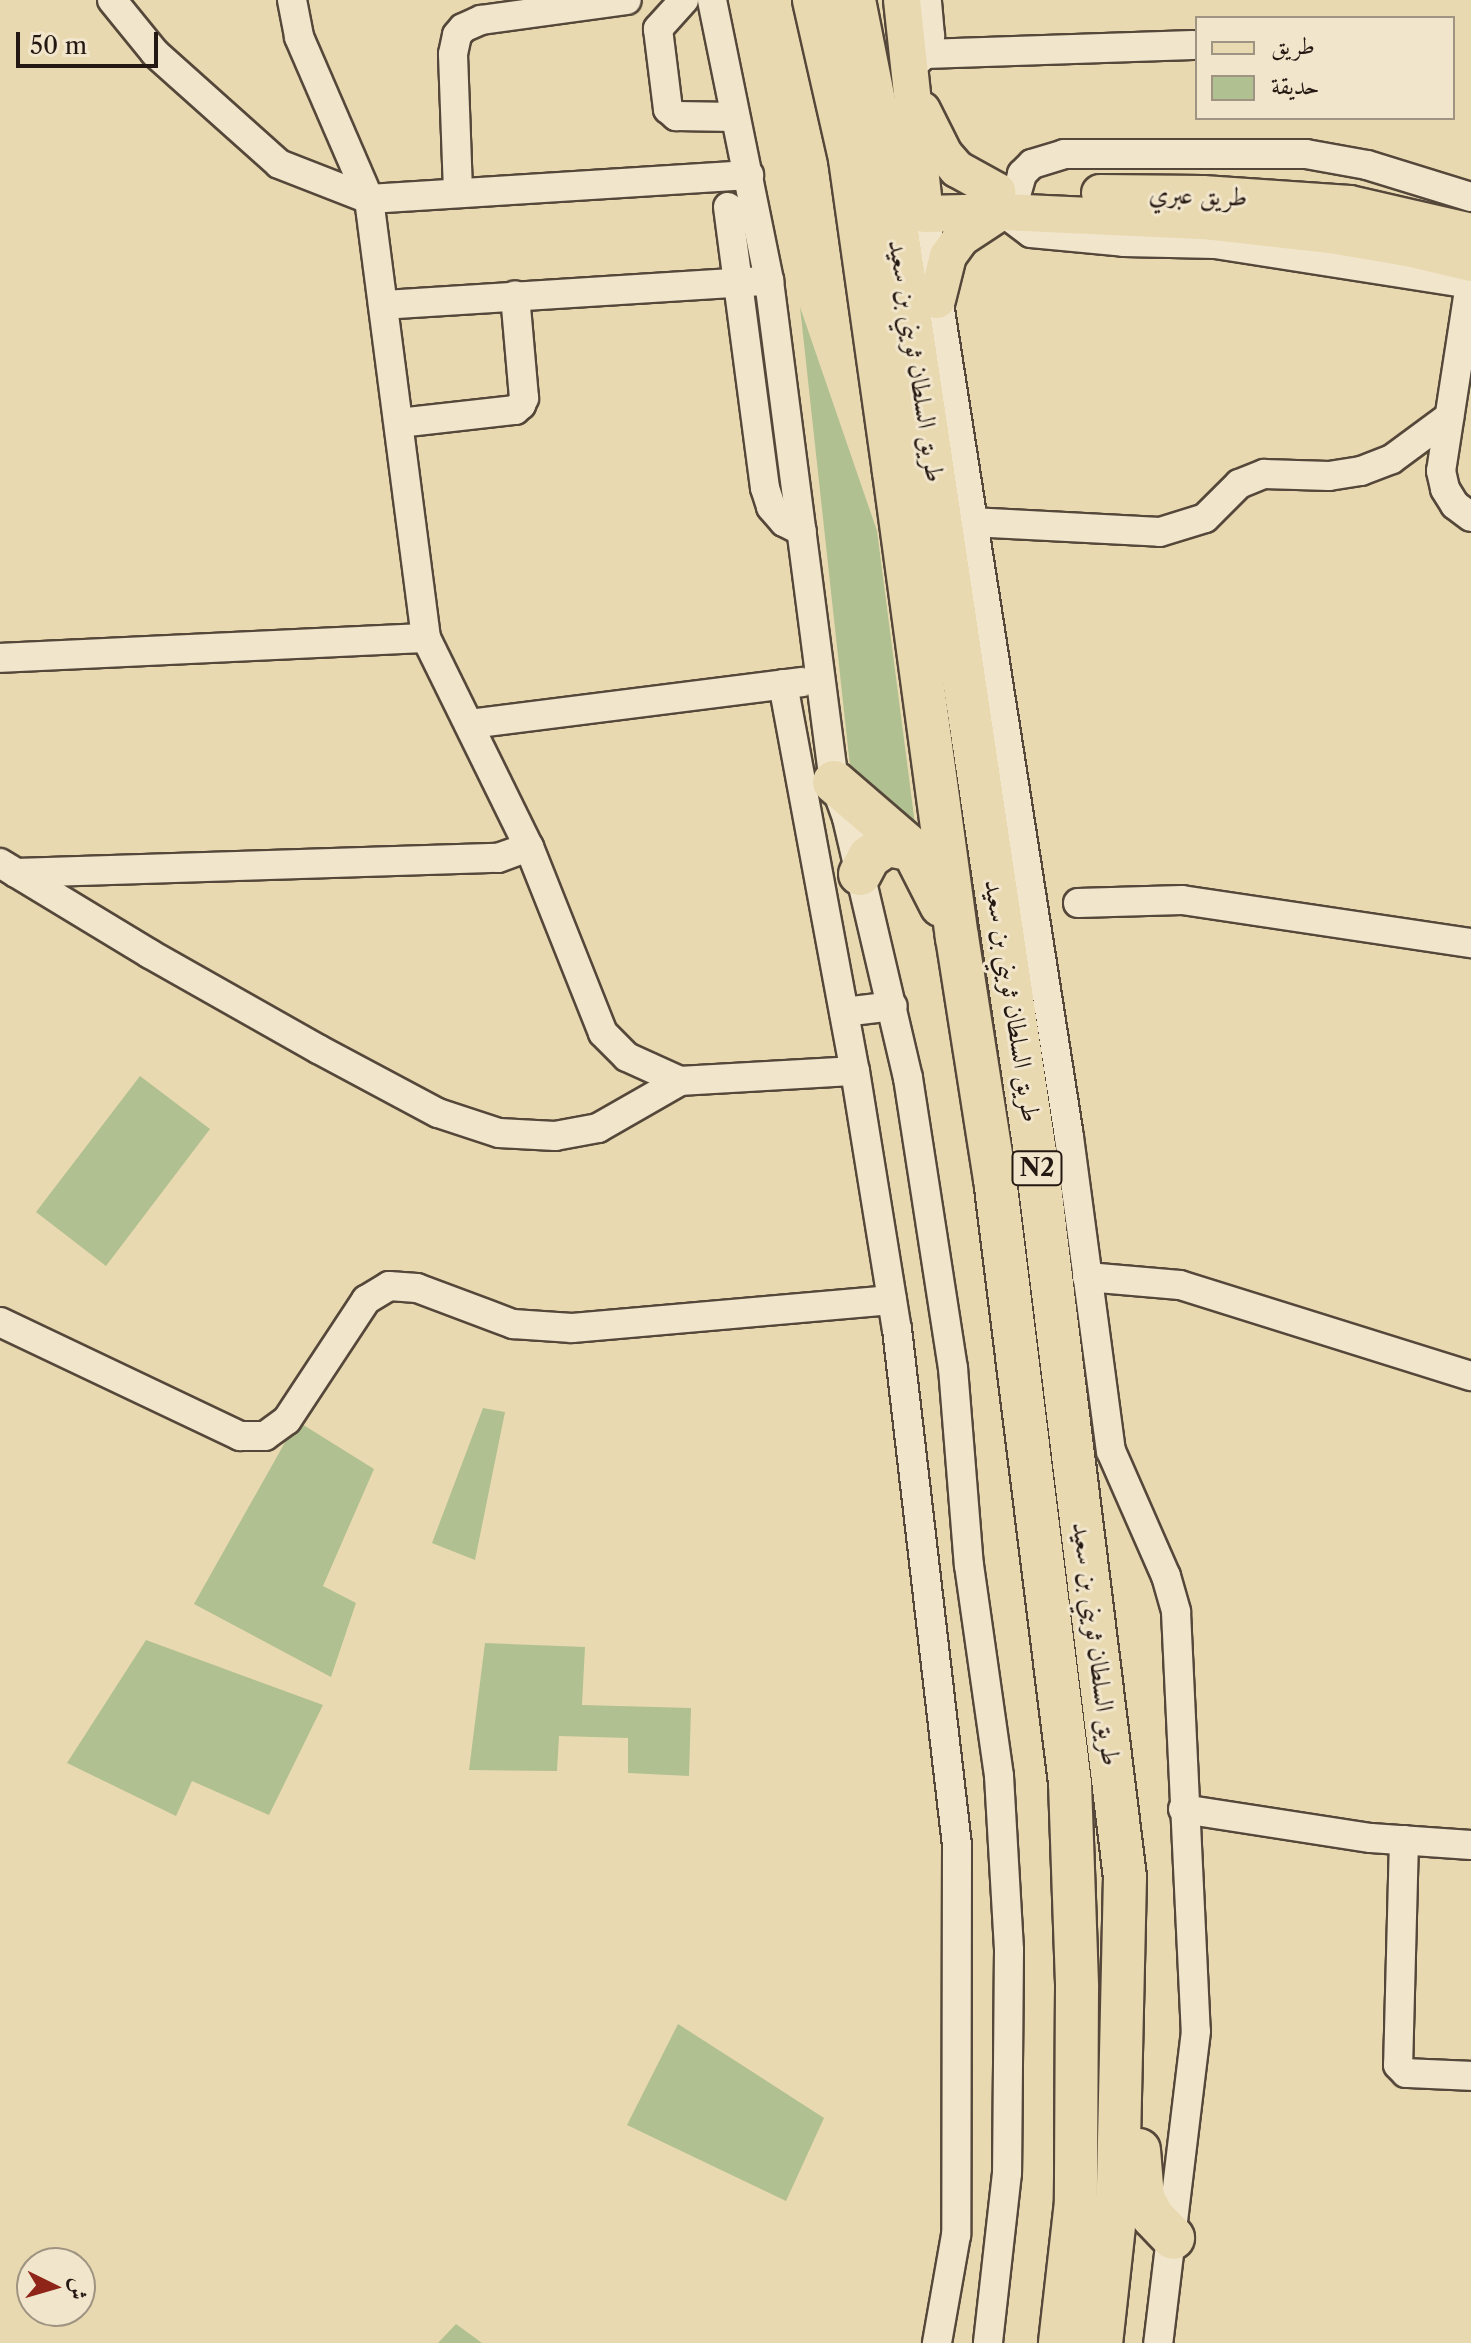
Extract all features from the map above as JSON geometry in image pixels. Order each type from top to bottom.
[{"type":"highway","name":"طريق السلطان ثويني بن سعيد","points":[[814,0],[850,159],[957,937],[995,1179],[1070,1783],[1077,1987],[1076,2202],[1060,2343]]},
{"type":"highway","name":"طريق السلطان ثويني بن سعيد","points":[[854,0],[888,172],[1039,1179],[1125,1877],[1118,2190],[1101,2343]]},
{"type":"highway","points":[[834,782],[913,850],[957,937]]},
{"type":"highway","points":[[860,874],[869,857],[887,845],[913,850]]},
{"type":"highway","points":[[1125,1877],[1138,2017],[1139,2173],[1143,2198],[1153,2217],[1173,2238]]},
{"type":"main road","points":[[902,0],[915,69],[924,202]]},
{"type":"main road","points":[[915,69],[944,154],[957,169],[1004,202],[961,238],[948,256],[937,300]]},
{"type":"main road","name":"طريق عبري","points":[[924,202],[1203,194],[1350,204],[1407,214],[1471,232]]},
{"type":"main road","name":"طريق عبري","points":[[1004,202],[1265,227],[1407,248],[1471,263]]},
{"type":"main road","points":[[1265,227],[1270,213],[1279,208],[1350,204]]},
{"type":"street","points":[[112,0],[155,53],[279,164],[369,199],[749,175]]},
{"type":"street","points":[[292,0],[299,37],[369,199],[426,638],[529,847],[603,1033],[627,1057],[680,1081]]},
{"type":"street","points":[[458,191],[453,54],[457,35],[463,28],[481,20],[627,0]]},
{"type":"street","points":[[684,0],[658,29],[668,109],[676,116],[735,117]]},
{"type":"street","points":[[712,0],[769,281],[818,680],[834,782],[860,874],[908,1078],[953,1368],[969,1565],[999,1776],[1009,1950],[1007,2173],[988,2343]]},
{"type":"street","points":[[927,0],[930,36],[915,69],[1193,45]]},
{"type":"street","points":[[1471,197],[1367,165],[1306,154],[1064,154],[1032,164],[1004,202],[1031,233],[1124,242],[1216,244],[1470,284],[1441,471],[1445,489],[1455,505],[1471,517]]},
{"type":"street","points":[[924,202],[1114,1461],[1166,1576],[1176,1612],[1183,1809],[1196,2031],[1158,2343]]},
{"type":"street","points":[[728,207],[765,488],[771,507],[784,522],[802,531]]},
{"type":"street","points":[[383,305],[769,281]]},
{"type":"street","points":[[399,423],[515,410],[521,405],[524,398],[515,295]]},
{"type":"street","points":[[971,522],[1160,532],[1205,518],[1239,484],[1264,474],[1329,476],[1361,471],[1392,459],[1449,417]]},
{"type":"street","points":[[0,658],[426,638]]},
{"type":"street","points":[[470,724],[818,680]]},
{"type":"street","points":[[783,684],[855,1071],[892,1300],[957,1845],[956,2235],[937,2343]]},
{"type":"street","points":[[8,868],[498,858],[529,847]]},
{"type":"street","points":[[8,868],[150,954],[345,1064],[438,1113],[499,1133],[555,1136],[598,1128],[680,1081],[855,1071]]},
{"type":"street","points":[[1078,903],[1182,900],[1471,943]]},
{"type":"street","points":[[844,1012],[893,1006]]},
{"type":"street","points":[[1087,1277],[1180,1285],[1471,1376]]},
{"type":"street","points":[[0,1322],[240,1436],[265,1436],[287,1420],[366,1300],[389,1286],[417,1288],[513,1324],[572,1328],[892,1300]]},
{"type":"street","points":[[1183,1809],[1404,1840],[1471,1845]]},
{"type":"street","points":[[1404,1840],[1398,2065],[1406,2073],[1471,2076]]},
{"type":"green space","points":[[800,307],[877,531],[916,832],[850,766]]},
{"type":"green space","points":[[140,1076],[210,1129],[106,1266],[36,1212]]},
{"type":"green space","points":[[483,1408],[505,1412],[475,1560],[432,1543]]},
{"type":"green space","points":[[297,1421],[374,1469],[323,1586],[356,1603],[331,1677],[194,1604]]},
{"type":"green space","points":[[146,1640],[323,1705],[269,1815],[192,1781],[176,1816],[67,1763]]},
{"type":"green space","points":[[485,1643],[585,1647],[582,1705],[691,1708],[689,1776],[628,1773],[628,1738],[559,1736],[557,1771],[469,1770]]},
{"type":"green space","points":[[678,2024],[824,2118],[786,2201],[627,2125]]},
{"type":"green space","points":[[456,2324],[482,2343],[438,2343]]}]
